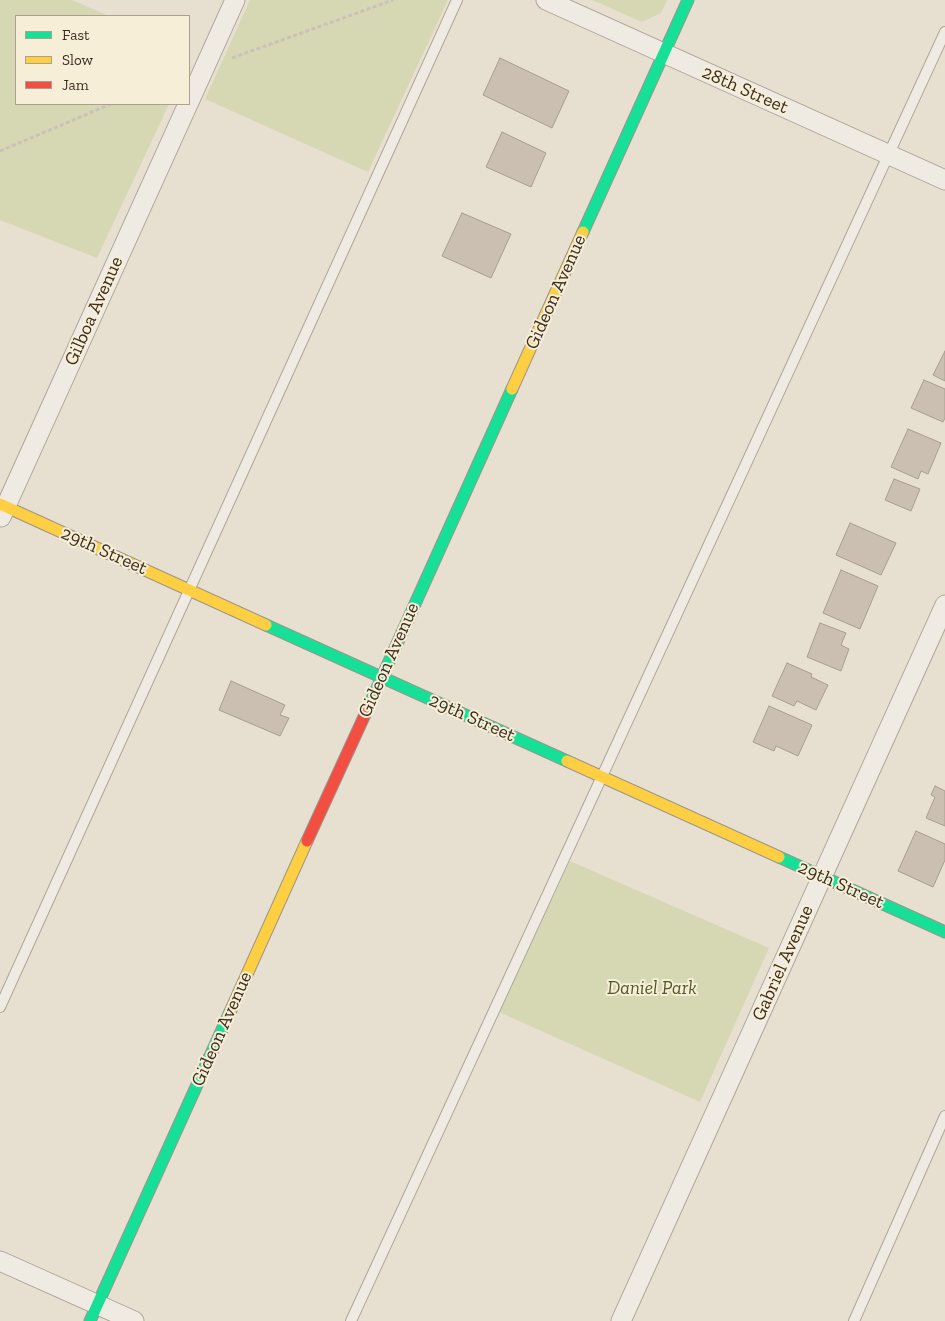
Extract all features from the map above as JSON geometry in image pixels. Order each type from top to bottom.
[{"type":"street","name":"Gilboa Avenue","points":[[190,99],[235,0]]},
{"type":"street","name":"28th Street","points":[[546,0],[945,180]]},
{"type":"street","name":"Gideon Avenue","points":[[93,1313],[688,0]]},
{"type":"street","name":"Gilboa Avenue","points":[[2,510],[187,105]]},
{"type":"street","name":"29th Street","points":[[2,510],[189,590],[945,932]]},
{"type":"street","name":"Gabriel Avenue","points":[[621,1321],[945,605]]},
{"type":"street","points":[[0,1261],[93,1313],[134,1321]]},
{"type":"lane","points":[[0,1007],[457,0]]},
{"type":"lane","points":[[351,1321],[945,32]]},
{"type":"lane","points":[[854,1321],[945,1116]]},
{"type":"path","points":[[204,68],[393,0]]},
{"type":"path","points":[[0,151],[109,105]]},
{"type":"green space","points":[[0,0],[72,0],[107,15],[15,15],[15,105],[169,105],[97,258],[0,220]]},
{"type":"green space","points":[[250,0],[448,0],[368,172],[205,99]]},
{"type":"green space","points":[[592,0],[667,0],[661,13],[642,22]]},
{"type":"green space","name":"Daniel Park","points":[[570,861],[769,948],[700,1102],[499,1012]]},
{"type":"building","points":[[500,58],[569,91],[552,128],[483,95]]},
{"type":"building","points":[[502,132],[546,153],[531,187],[486,167]]},
{"type":"building","points":[[462,213],[511,234],[491,278],[442,256]]},
{"type":"building","points":[[945,351],[945,381],[933,375]]},
{"type":"building","points":[[924,380],[945,389],[945,418],[943,422],[911,408]]},
{"type":"building","points":[[908,429],[941,443],[928,474],[921,471],[918,479],[891,467]]},
{"type":"building","points":[[894,479],[920,489],[911,511],[885,500]]},
{"type":"building","points":[[850,523],[896,543],[881,575],[836,555]]},
{"type":"building","points":[[841,570],[878,586],[860,629],[823,613]]},
{"type":"building","points":[[820,623],[846,633],[841,645],[849,649],[841,671],[807,657]]},
{"type":"building","points":[[787,663],[812,674],[811,677],[828,685],[816,710],[797,701],[794,706],[772,696]]},
{"type":"building","points":[[231,681],[285,705],[280,715],[289,718],[280,736],[219,710]]},
{"type":"building","points":[[769,706],[812,725],[798,756],[776,746],[774,751],[753,742]]},
{"type":"building","points":[[935,786],[945,791],[945,826],[926,818],[935,797],[931,795]]},
{"type":"building","points":[[916,831],[945,844],[945,860],[933,887],[898,871]]},
{"type":"traffic: fast","points":[[583,232],[688,0]]},
{"type":"traffic: fast","points":[[368,708],[512,389]]},
{"type":"traffic: fast","points":[[266,625],[567,761]]},
{"type":"traffic: fast","points":[[779,857],[945,932]]},
{"type":"traffic: fast","points":[[90,1321],[230,1012]]},
{"type":"traffic: slow","points":[[512,389],[583,232]]},
{"type":"traffic: slow","points":[[0,504],[266,625]]},
{"type":"traffic: slow","points":[[567,761],[779,857]]},
{"type":"traffic: slow","points":[[230,1012],[307,841]]},
{"type":"traffic: jam","points":[[307,841],[368,708]]}]
